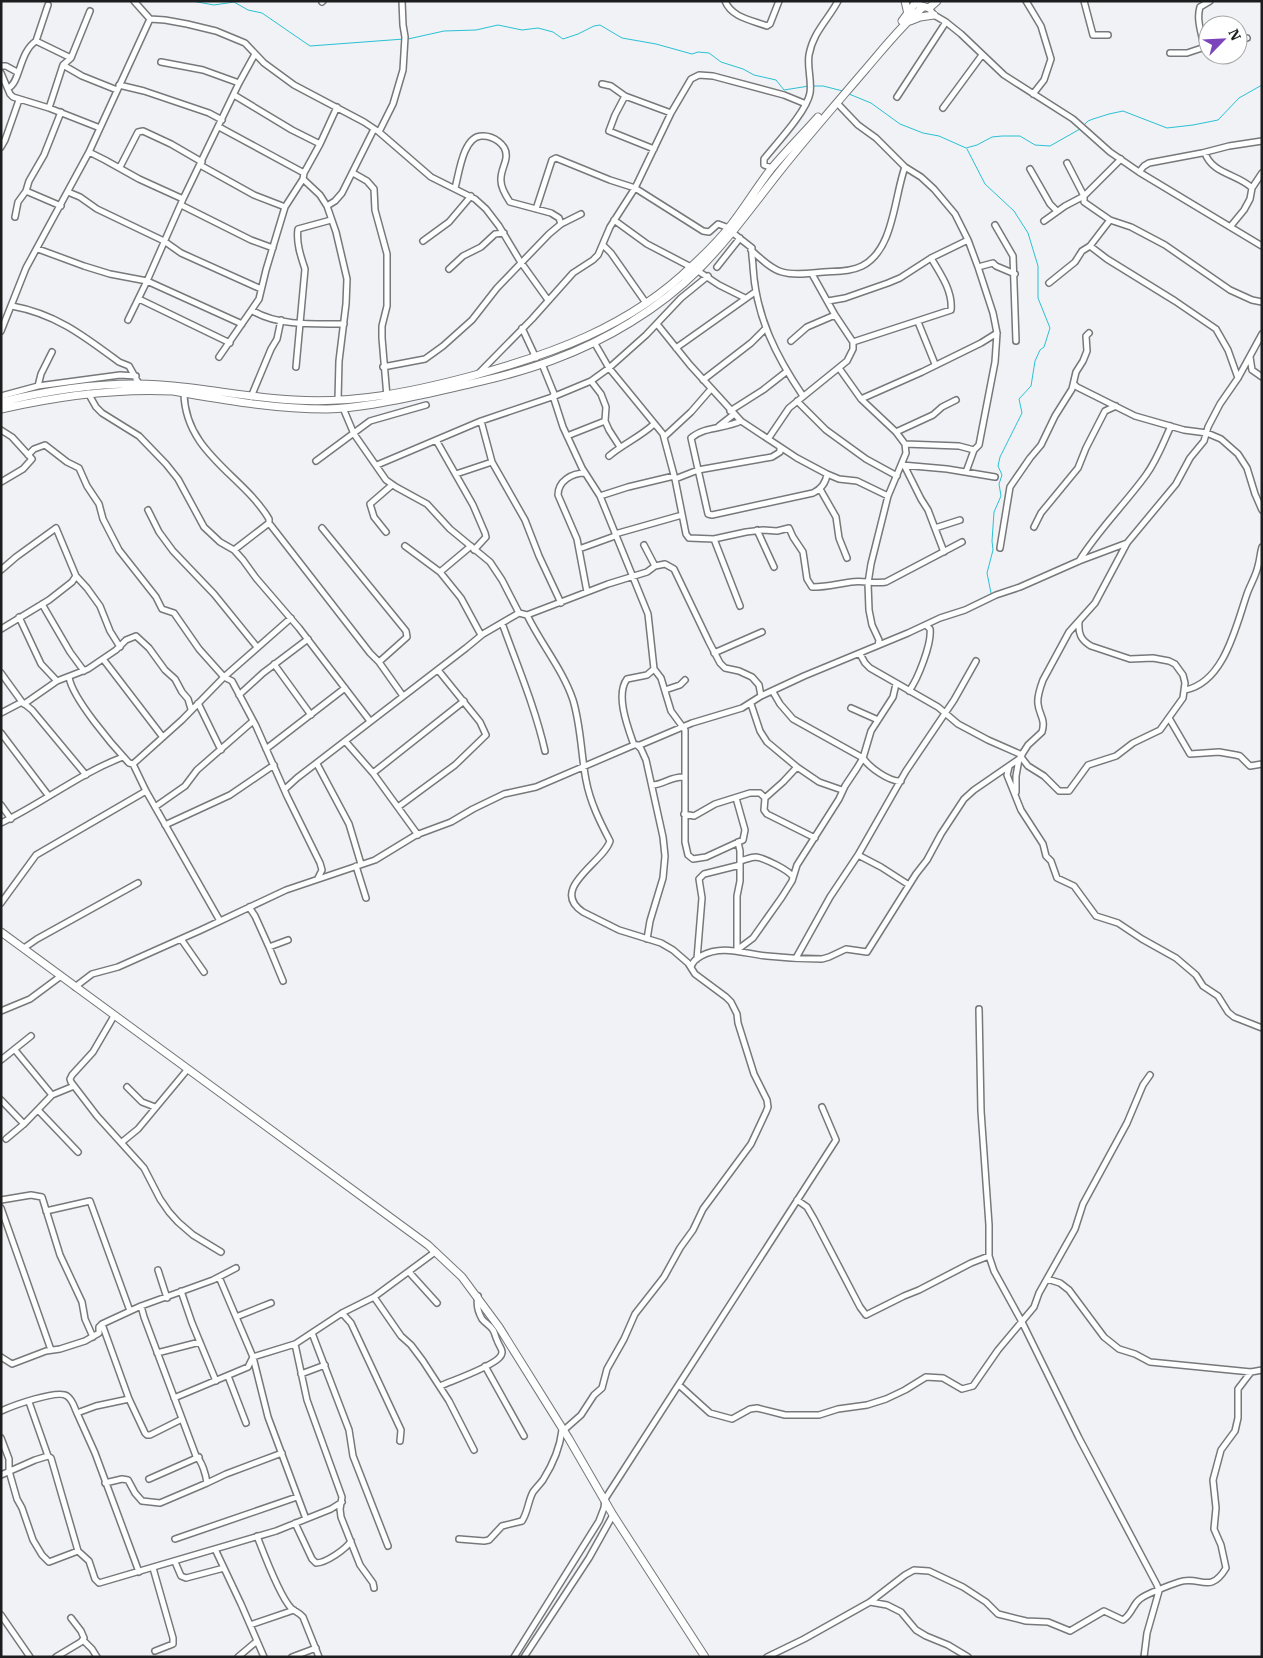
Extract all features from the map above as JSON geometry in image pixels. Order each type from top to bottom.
[{"type":"main road","points":[[905,1],[908,14]]},
{"type":"main road","points":[[848,87],[904,25],[926,7],[937,1]]},
{"type":"main road","points":[[1,409],[88,393],[158,390],[278,407],[343,408],[467,385],[542,364],[594,342],[658,304],[695,269],[731,230],[916,2],[926,7]]},
{"type":"main road","points":[[904,25],[920,17],[934,15]]},
{"type":"main road","points":[[731,230],[772,168],[836,101]]},
{"type":"main road","points":[[1,402],[42,392],[107,384],[197,388],[296,400],[387,399],[536,358],[571,344],[617,321],[695,269]]},
{"type":"main road","points":[[1,932],[436,1252],[462,1277],[500,1327],[613,1515],[705,1657]]},
{"type":"street","points":[[134,1],[150,19],[187,24],[223,34],[245,43],[264,63],[294,85],[337,106],[377,130],[431,177],[446,186],[471,196],[486,209],[504,233],[548,300]]},
{"type":"street","points":[[327,206],[342,193],[393,104],[404,62],[405,37],[402,1]]},
{"type":"street","points":[[725,1],[731,11],[745,19],[767,26],[770,24],[779,1]]},
{"type":"street","points":[[772,168],[764,165],[764,159],[792,125],[806,104],[810,93],[809,56],[812,45],[820,28],[838,1]]},
{"type":"street","points":[[1026,1],[1041,26],[1051,59],[1044,80],[1032,94]]},
{"type":"street","points":[[1084,1],[1093,35],[1108,35]]},
{"type":"street","points":[[1200,15],[1200,7],[1210,1]]},
{"type":"street","points":[[8,88],[14,84],[25,52],[36,40],[48,5]]},
{"type":"street","points":[[926,7],[934,15],[946,22],[1004,75],[1073,119],[1120,159],[1262,246]]},
{"type":"street","points":[[49,108],[64,65],[71,58],[90,11]]},
{"type":"street","points":[[1,331],[26,268],[89,152],[150,19]]},
{"type":"street","points":[[897,97],[946,22]]},
{"type":"street","points":[[36,40],[71,58]]},
{"type":"street","points":[[1170,53],[1187,53],[1198,50]]},
{"type":"street","points":[[128,320],[182,202],[239,83],[255,54]]},
{"type":"street","points":[[944,108],[982,55]]},
{"type":"street","points":[[162,62],[203,70],[239,83]]},
{"type":"street","points":[[64,65],[82,76],[118,88],[144,91],[208,113],[222,120]]},
{"type":"street","points":[[1,66],[6,66],[17,72]]},
{"type":"street","points":[[1,73],[11,96],[61,112],[100,128]]},
{"type":"street","points":[[477,374],[572,273],[593,260],[603,245],[614,220],[635,188],[671,113],[691,80],[704,75],[784,95],[806,104]]},
{"type":"street","points":[[602,84],[611,86],[625,96],[671,113]]},
{"type":"street","points":[[234,94],[292,130],[320,144]]},
{"type":"street","points":[[625,96],[615,114],[609,131],[654,150]]},
{"type":"street","points":[[1,147],[19,100]]},
{"type":"street","points":[[836,101],[858,125],[894,155],[905,167],[921,177],[947,204],[955,214],[978,266],[993,313],[997,333],[995,362],[985,419],[979,445],[974,450],[966,472]]},
{"type":"street","points":[[219,357],[259,299],[285,207],[303,179],[304,173],[320,144],[337,106]]},
{"type":"street","points":[[15,218],[18,202],[26,191],[29,181],[44,155],[61,112]]},
{"type":"street","points":[[219,127],[304,173]]},
{"type":"street","points":[[120,167],[138,132],[143,131],[171,144],[254,195],[285,207]]},
{"type":"street","points":[[455,188],[470,141],[475,137],[493,137],[502,145],[507,156],[500,181],[509,201],[556,216],[561,220],[562,224]]},
{"type":"street","points":[[1139,172],[1150,163],[1262,141]]},
{"type":"street","points":[[89,152],[120,167],[251,240],[273,248]]},
{"type":"street","points":[[1205,152],[1213,165],[1252,188]]},
{"type":"street","points":[[536,209],[554,158],[564,160],[610,180],[635,188],[703,231],[709,232],[718,224],[731,230],[752,248],[755,292],[760,313],[786,372],[803,396]]},
{"type":"street","points":[[1044,221],[1057,211],[1084,196],[1120,159]]},
{"type":"street","points":[[1067,163],[1084,196],[1084,202],[1088,206],[1110,220],[1131,227],[1165,245],[1230,290],[1252,300],[1262,302]]},
{"type":"street","points":[[751,250],[773,268],[782,272],[812,274],[848,270],[862,266],[871,259],[889,231],[905,167]]},
{"type":"street","points":[[1030,169],[1050,204],[1057,211]]},
{"type":"street","points":[[353,173],[367,181],[374,189],[375,210],[387,254],[387,306],[382,326],[383,366],[387,399]]},
{"type":"street","points":[[1232,228],[1250,199],[1252,188],[1262,173]]},
{"type":"street","points":[[303,179],[320,195],[327,206],[336,232],[347,279],[339,361],[338,400]]},
{"type":"street","points":[[26,191],[61,206]]},
{"type":"street","points":[[68,192],[80,197],[97,209],[164,241],[182,252],[261,289]]},
{"type":"street","points":[[423,241],[449,222],[471,196]]},
{"type":"street","points":[[383,366],[416,361],[432,355],[472,320],[497,288],[538,245],[562,224],[581,214]]},
{"type":"street","points":[[296,367],[305,269],[298,244],[298,229],[331,220]]},
{"type":"street","points":[[614,220],[647,244],[745,298]]},
{"type":"street","points":[[1049,283],[1070,266],[1082,251],[1090,246],[1110,220]]},
{"type":"street","points":[[995,224],[1011,250],[1015,274],[1016,341]]},
{"type":"street","points":[[449,269],[463,256],[481,247],[494,234],[504,233]]},
{"type":"street","points":[[718,267],[740,238]]},
{"type":"street","points":[[828,301],[845,298],[900,278],[932,258],[968,240]]},
{"type":"street","points":[[603,245],[611,253],[646,303]]},
{"type":"street","points":[[1090,246],[1106,259],[1175,301],[1216,330],[1228,350],[1238,378]]},
{"type":"street","points":[[38,249],[110,274],[147,281],[242,324]]},
{"type":"street","points":[[853,342],[918,322],[949,311],[952,308],[944,281],[932,258]]},
{"type":"street","points":[[978,266],[993,263],[1015,274]]},
{"type":"street","points":[[768,439],[790,408],[830,373],[839,368],[850,356],[853,349],[853,342],[812,274]]},
{"type":"street","points":[[377,465],[481,421],[591,381],[609,368],[657,324],[681,298],[708,276]]},
{"type":"street","points":[[676,348],[755,292]]},
{"type":"street","points":[[138,298],[230,343]]},
{"type":"street","points":[[12,306],[40,313],[64,323],[119,362],[129,366],[139,384]]},
{"type":"street","points":[[252,311],[259,315],[281,320],[344,324]]},
{"type":"street","points":[[792,340],[807,327],[835,315]]},
{"type":"street","points":[[251,396],[271,349],[278,339],[281,320]]},
{"type":"street","points":[[918,322],[935,364]]},
{"type":"street","points":[[657,324],[740,422],[780,448],[827,474],[839,479],[857,480],[888,496]]},
{"type":"street","points":[[522,328],[536,358]]},
{"type":"street","points":[[703,380],[766,328]]},
{"type":"street","points":[[861,399],[922,372],[997,333]]},
{"type":"street","points":[[1089,333],[1086,336],[1087,351],[1072,382],[1074,387],[1135,416],[1191,431],[1207,432],[1221,439],[1238,454],[1247,468],[1262,510]]},
{"type":"street","points":[[692,963],[710,952],[737,950],[764,956],[822,959],[846,949],[867,952],[909,885],[928,860],[941,834],[964,799],[974,790],[1009,767],[1043,730],[1043,717],[1038,704],[1040,688],[1069,632],[1095,603],[1127,543],[1176,484],[1190,458],[1204,440],[1220,404],[1238,378],[1262,334]]},
{"type":"street","points":[[594,342],[609,368],[663,434],[675,478],[686,534],[689,538],[714,540],[757,530],[777,531],[790,528],[793,537],[803,552],[807,579],[812,587],[829,587],[852,582],[886,582],[962,542]]},
{"type":"street","points":[[38,386],[41,374],[52,352]]},
{"type":"street","points":[[1250,356],[1252,370],[1262,377]]},
{"type":"street","points":[[542,364],[554,396],[557,413],[582,471],[600,496],[648,614],[654,669],[661,678],[666,690],[670,711],[683,727],[685,739],[685,842],[688,855],[693,859],[706,856],[743,840],[745,830],[736,798]]},
{"type":"street","points":[[839,368],[861,399],[896,432],[905,444],[906,453],[903,465],[888,496],[870,564],[868,583],[869,610],[872,625],[880,642]]},
{"type":"street","points":[[720,426],[732,413],[786,372]]},
{"type":"street","points":[[1,396],[38,386],[120,375],[136,376]]},
{"type":"street","points":[[591,381],[601,394],[606,407],[605,420],[609,430],[620,446]]},
{"type":"street","points":[[1000,548],[1010,488],[1041,445],[1055,416],[1074,387]]},
{"type":"street","points":[[664,437],[691,412],[711,389]]},
{"type":"street","points":[[88,393],[102,414],[139,436],[178,478],[204,527],[220,542],[234,550],[308,639],[370,721]]},
{"type":"street","points":[[184,393],[186,412],[199,442],[268,517],[268,523],[379,662],[403,696]]},
{"type":"street","points":[[896,432],[933,415],[942,407],[956,400]]},
{"type":"street","points":[[798,401],[826,430],[866,458],[897,476]]},
{"type":"street","points":[[316,461],[370,421],[426,405]]},
{"type":"street","points":[[1034,527],[1041,513],[1078,468],[1105,411],[1116,406]]},
{"type":"street","points":[[343,408],[354,434],[383,476],[392,485],[427,504],[440,519],[472,548],[482,554],[496,570],[519,613]]},
{"type":"street","points":[[567,436],[605,420]]},
{"type":"street","points":[[481,421],[492,462],[525,520],[538,556],[562,603]]},
{"type":"street","points":[[740,422],[731,426],[720,426],[691,438],[708,514],[712,515],[802,496],[820,489],[827,480],[827,474]]},
{"type":"street","points":[[609,456],[620,446],[654,424]]},
{"type":"street","points":[[1079,561],[1148,473],[1163,446],[1171,426]]},
{"type":"street","points":[[1,430],[12,437],[32,459],[19,472],[1,482]]},
{"type":"street","points":[[436,440],[473,505],[486,535],[486,537],[440,572]]},
{"type":"street","points":[[905,444],[959,446],[974,450]]},
{"type":"street","points":[[28,455],[34,449],[45,445],[67,462],[79,468],[87,486],[99,504],[103,519],[119,550],[156,597],[162,609],[174,613],[193,641],[224,677],[232,681],[320,863],[322,870],[318,878]]},
{"type":"street","points":[[600,496],[628,487],[675,478],[698,470],[747,460],[765,459],[778,454],[780,448]]},
{"type":"street","points":[[456,474],[492,462]]},
{"type":"street","points":[[903,465],[995,476]]},
{"type":"street","points":[[903,465],[928,510],[944,552]]},
{"type":"street","points":[[582,471],[563,481],[558,490],[558,495],[577,539],[587,592]]},
{"type":"street","points":[[386,532],[374,517],[370,504],[392,485]]},
{"type":"street","points":[[820,489],[836,517],[839,538],[847,558]]},
{"type":"street","points":[[148,510],[159,532],[173,551],[214,594],[257,647]]},
{"type":"street","points":[[579,549],[615,535],[682,515]]},
{"type":"street","points":[[935,528],[960,520]]},
{"type":"street","points":[[234,550],[268,523]]},
{"type":"street","points":[[1,570],[56,528],[76,576],[100,606],[110,630],[120,647]]},
{"type":"street","points":[[322,528],[406,631],[407,638],[379,662]]},
{"type":"street","points":[[757,530],[774,567]]},
{"type":"street","points":[[714,540],[740,606]]},
{"type":"street","points":[[75,987],[92,974],[118,967],[220,922],[286,890],[380,858],[401,843],[451,822],[473,808],[504,794],[532,789],[636,745],[707,718],[729,713],[751,704],[761,696],[804,676],[860,654],[880,642],[950,614],[965,610],[996,594],[1020,587],[1079,561],[1127,543]]},
{"type":"street","points":[[644,545],[655,566]]},
{"type":"street","points":[[405,546],[440,572],[460,598],[481,635]]},
{"type":"street","points":[[1184,690],[1204,681],[1220,664],[1230,646],[1258,566],[1262,547]]},
{"type":"street","points":[[285,789],[481,635],[519,613],[527,615],[632,575],[646,572],[655,566],[665,564],[674,569],[714,653],[725,668],[739,671],[752,677],[758,685],[761,696]]},
{"type":"street","points":[[1,630],[42,604],[72,582],[76,576]]},
{"type":"street","points":[[42,604],[82,670]]},
{"type":"street","points":[[527,615],[573,700],[581,738],[586,781],[598,819],[610,841],[602,854],[577,879],[572,890],[574,902],[583,912],[619,930],[661,943],[692,963]]},
{"type":"street","points":[[19,617],[41,664],[57,681]]},
{"type":"street","points":[[133,764],[182,720],[224,677],[291,618]]},
{"type":"street","points":[[860,654],[870,668],[938,707],[958,724],[1020,757],[1028,766],[1044,776],[1059,791],[1069,791],[1088,765],[1116,756],[1133,743],[1156,733],[1183,698],[1184,690],[1184,674],[1175,664],[1153,658],[1130,659],[1091,646],[1085,643],[1080,635],[1079,622]]},
{"type":"street","points":[[502,623],[521,677],[530,696],[545,751]]},
{"type":"street","points":[[909,691],[918,676],[931,636],[930,628],[926,625]]},
{"type":"street","points":[[714,653],[762,632]]},
{"type":"street","points":[[1,713],[23,703],[57,681],[69,677],[103,659],[120,647],[126,640],[135,636],[138,636],[165,670],[175,679],[182,692],[188,698],[191,709]]},
{"type":"street","points":[[239,695],[274,664],[308,639]]},
{"type":"street","points":[[103,659],[162,736]]},
{"type":"street","points":[[796,958],[830,897],[858,855],[900,780],[967,680],[976,661]]},
{"type":"street","points":[[274,664],[311,715]]},
{"type":"street","points":[[647,939],[650,921],[661,884],[665,856],[663,836],[652,785],[643,753],[636,745],[626,720],[623,698],[624,684],[627,679],[647,676],[654,669]]},
{"type":"street","points":[[398,807],[455,765],[486,734],[484,728],[464,701],[438,670]]},
{"type":"street","points":[[1,672],[23,703],[32,710],[86,775]]},
{"type":"street","points":[[69,677],[87,712],[124,757],[133,764],[146,791],[220,922]]},
{"type":"street","points":[[666,690],[680,685],[685,680]]},
{"type":"street","points":[[737,950],[753,938],[782,897],[792,873],[839,798],[860,759],[870,730],[893,697],[896,684]]},
{"type":"street","points":[[266,749],[345,688]]},
{"type":"street","points":[[773,692],[780,704],[793,719],[895,781],[900,780]]},
{"type":"street","points":[[373,773],[464,701]]},
{"type":"street","points":[[198,703],[221,750]]},
{"type":"street","points":[[751,704],[763,737],[797,767],[824,784],[842,790]]},
{"type":"street","points":[[851,708],[878,720]]},
{"type":"street","points":[[1169,718],[1190,754],[1219,752],[1240,756],[1249,765],[1262,764]]},
{"type":"street","points":[[155,807],[181,790],[197,770],[252,721]]},
{"type":"street","points":[[1,733],[48,796]]},
{"type":"street","points":[[345,741],[373,773],[418,835]]},
{"type":"street","points":[[1,823],[86,775],[124,757]]},
{"type":"street","points":[[1016,795],[1016,776],[1020,757]]},
{"type":"street","points":[[317,764],[349,824],[366,898]]},
{"type":"street","points":[[165,825],[230,794],[274,765]]},
{"type":"street","points":[[797,767],[784,782],[765,798],[764,810],[767,814],[815,838]]},
{"type":"street","points":[[1009,767],[1007,775],[1021,810],[1043,844],[1046,856],[1051,861],[1057,878],[1074,886],[1096,916],[1118,923],[1176,958],[1196,975],[1203,986],[1218,996],[1228,1012],[1234,1017],[1262,1028]]},
{"type":"street","points":[[1000,773],[1007,775]]},
{"type":"street","points":[[652,785],[659,785],[673,778],[685,777]]},
{"type":"street","points":[[1,903],[36,855],[146,791]]},
{"type":"street","points":[[684,814],[694,816],[715,804],[750,793],[757,793],[765,798]]},
{"type":"street","points":[[1,805],[11,819]]},
{"type":"street","points":[[737,950],[737,896],[740,881],[740,847],[738,842]]},
{"type":"street","points":[[858,855],[909,885]]},
{"type":"street","points":[[459,1539],[489,1540],[502,1526],[522,1521],[528,1511],[533,1493],[544,1479],[555,1458],[561,1442],[563,1429],[581,1415],[594,1395],[602,1388],[607,1370],[635,1314],[664,1277],[704,1209],[751,1144],[768,1107],[767,1100],[750,1062],[737,1014],[731,1002],[695,974],[692,963],[702,898],[698,879],[704,874],[756,857],[792,873]]},
{"type":"street","points":[[24,948],[138,882]]},
{"type":"street","points":[[249,907],[255,916],[283,981]]},
{"type":"street","points":[[180,939],[204,972]]},
{"type":"street","points":[[269,947],[288,940]]},
{"type":"street","points":[[1,1011],[30,999],[61,976]]},
{"type":"street","points":[[979,1009],[981,1111],[989,1225],[989,1256],[994,1271],[1022,1322],[1079,1438],[1159,1591],[1147,1633],[1144,1657]]},
{"type":"street","points":[[114,1016],[93,1052],[72,1075],[70,1080],[97,1116],[144,1168],[160,1200],[178,1222],[194,1235],[221,1252]]},
{"type":"street","points":[[1,1060],[31,1036]]},
{"type":"street","points":[[14,1050],[52,1095]]},
{"type":"street","points":[[122,1142],[138,1129],[187,1070]]},
{"type":"street","points":[[679,1385],[710,1413],[732,1419],[745,1411],[757,1408],[785,1414],[819,1415],[838,1409],[867,1405],[905,1390],[926,1376],[943,1378],[962,1389],[974,1386],[998,1350],[1034,1307],[1075,1229],[1083,1204],[1127,1122],[1143,1085],[1150,1075]]},
{"type":"street","points":[[6,1139],[24,1124],[52,1095],[74,1086]]},
{"type":"street","points":[[127,1087],[142,1102],[155,1107]]},
{"type":"street","points":[[1,1100],[24,1124]]},
{"type":"street","points":[[514,1657],[599,1521],[605,1499],[836,1140],[822,1107]]},
{"type":"street","points":[[38,1110],[78,1152]]},
{"type":"street","points":[[1,1200],[31,1194],[42,1197],[60,1255],[82,1302],[85,1319],[93,1337]]},
{"type":"street","points":[[798,1200],[807,1207],[866,1315],[989,1256]]},
{"type":"street","points":[[46,1211],[90,1201],[130,1311]]},
{"type":"street","points":[[1,1208],[51,1350]]},
{"type":"street","points":[[174,1398],[248,1367],[253,1357],[295,1344],[342,1313],[374,1297],[436,1252]]},
{"type":"street","points":[[2,1356],[12,1364],[46,1351],[60,1349],[93,1337],[100,1333],[99,1327],[102,1324],[141,1306],[167,1298],[219,1277],[236,1268]]},
{"type":"street","points":[[158,1270],[167,1298]]},
{"type":"street","points":[[409,1272],[437,1304]]},
{"type":"street","points":[[219,1277],[253,1357],[263,1402],[306,1519]]},
{"type":"street","points":[[1048,1279],[1060,1283],[1069,1290],[1104,1337],[1119,1349],[1135,1354],[1150,1362],[1251,1372],[1262,1370]]},
{"type":"street","points":[[181,1291],[216,1381]]},
{"type":"street","points":[[440,1386],[486,1366],[499,1358],[502,1350],[493,1330],[485,1323],[479,1312],[476,1303],[478,1296]]},
{"type":"street","points":[[374,1297],[400,1336],[417,1352],[440,1386],[474,1450]]},
{"type":"street","points":[[236,1317],[270,1303]]},
{"type":"street","points":[[141,1306],[196,1456],[199,1457],[207,1483]]},
{"type":"street","points":[[342,1313],[350,1323],[401,1430],[400,1441]]},
{"type":"street","points":[[102,1324],[129,1398],[147,1435],[182,1418]]},
{"type":"street","points":[[312,1332],[349,1430],[353,1456],[388,1546]]},
{"type":"street","points":[[157,1353],[200,1342]]},
{"type":"street","points":[[295,1344],[307,1400],[342,1497],[341,1517],[360,1564],[373,1583],[374,1588]]},
{"type":"street","points":[[301,1374],[325,1365]]},
{"type":"street","points":[[486,1366],[524,1436]]},
{"type":"street","points":[[767,1657],[804,1639],[870,1602],[914,1570],[925,1570],[963,1587],[986,1602],[998,1614],[1026,1621],[1048,1622],[1070,1631],[1104,1611],[1123,1620],[1130,1615],[1139,1599],[1181,1582],[1192,1580],[1203,1584],[1212,1583],[1226,1568],[1221,1544],[1214,1529],[1216,1508],[1213,1480],[1221,1450],[1232,1438],[1235,1431],[1238,1418],[1238,1389],[1251,1372]]},
{"type":"street","points":[[228,1376],[246,1423]]},
{"type":"street","points":[[1,1411],[28,1402],[64,1394],[72,1400],[95,1453],[139,1572]]},
{"type":"street","points":[[77,1413],[129,1398]]},
{"type":"street","points":[[28,1402],[60,1484],[78,1551],[89,1561],[95,1579],[99,1583],[276,1531],[342,1502]]},
{"type":"street","points":[[1,1438],[9,1459],[9,1471],[17,1499],[37,1548],[46,1561],[49,1562],[78,1551]]},
{"type":"street","points":[[561,1442],[569,1439]]},
{"type":"street","points":[[106,1483],[122,1479],[128,1480],[135,1494],[142,1501],[160,1503],[226,1474],[282,1453]]},
{"type":"street","points":[[1,1475],[48,1456]]},
{"type":"street","points":[[149,1479],[199,1457]]},
{"type":"street","points":[[175,1539],[297,1497]]},
{"type":"street","points":[[524,1657],[589,1558],[613,1515]]},
{"type":"street","points":[[295,1523],[316,1563],[321,1563],[345,1549],[351,1541]]},
{"type":"street","points":[[257,1536],[279,1588],[291,1608],[303,1617],[319,1657]]},
{"type":"street","points":[[215,1549],[264,1657]]},
{"type":"street","points":[[579,1552],[589,1558]]},
{"type":"street","points":[[175,1562],[181,1576],[186,1578],[224,1568]]},
{"type":"street","points":[[153,1568],[173,1638],[173,1644],[155,1651]]},
{"type":"street","points":[[870,1602],[887,1605],[901,1612],[916,1630],[968,1657]]},
{"type":"street","points":[[250,1625],[294,1610]]},
{"type":"street","points":[[1,1615],[30,1657]]},
{"type":"street","points":[[71,1618],[84,1635],[83,1640],[98,1657]]},
{"type":"street","points":[[56,1657],[83,1640]]},
{"type":"street","points":[[238,1657],[257,1641]]},
{"type":"street","points":[[292,1657],[316,1648]]},
{"type":"waterway","points":[[192,1],[214,5],[234,2],[248,10],[262,13],[310,46],[404,39]]},
{"type":"waterway","points":[[408,39],[444,31],[476,30],[498,25],[522,30],[538,28],[553,32],[563,39],[600,25],[622,38],[656,44],[692,54],[698,52],[709,53],[721,62],[743,69],[754,75],[776,80],[784,90],[809,86]]},
{"type":"waterway","points":[[1083,126],[1093,119],[1123,111],[1167,128],[1218,120],[1239,98],[1262,85]]},
{"type":"waterway","points":[[813,86],[823,86],[843,91]]},
{"type":"waterway","points":[[849,94],[871,103],[900,124],[923,133],[939,136],[966,148],[977,145],[992,137],[1002,136],[1020,136],[1035,145],[1050,146],[1080,129]]},
{"type":"waterway","points":[[967,149],[985,184],[1014,211],[1028,233],[1038,266],[1038,298],[1050,328],[1044,347],[1040,350],[1035,361],[1031,386],[1019,399],[1022,413],[1000,457],[998,466],[1002,475],[999,484],[1001,496],[994,512],[993,550],[987,573],[991,593]]}]
